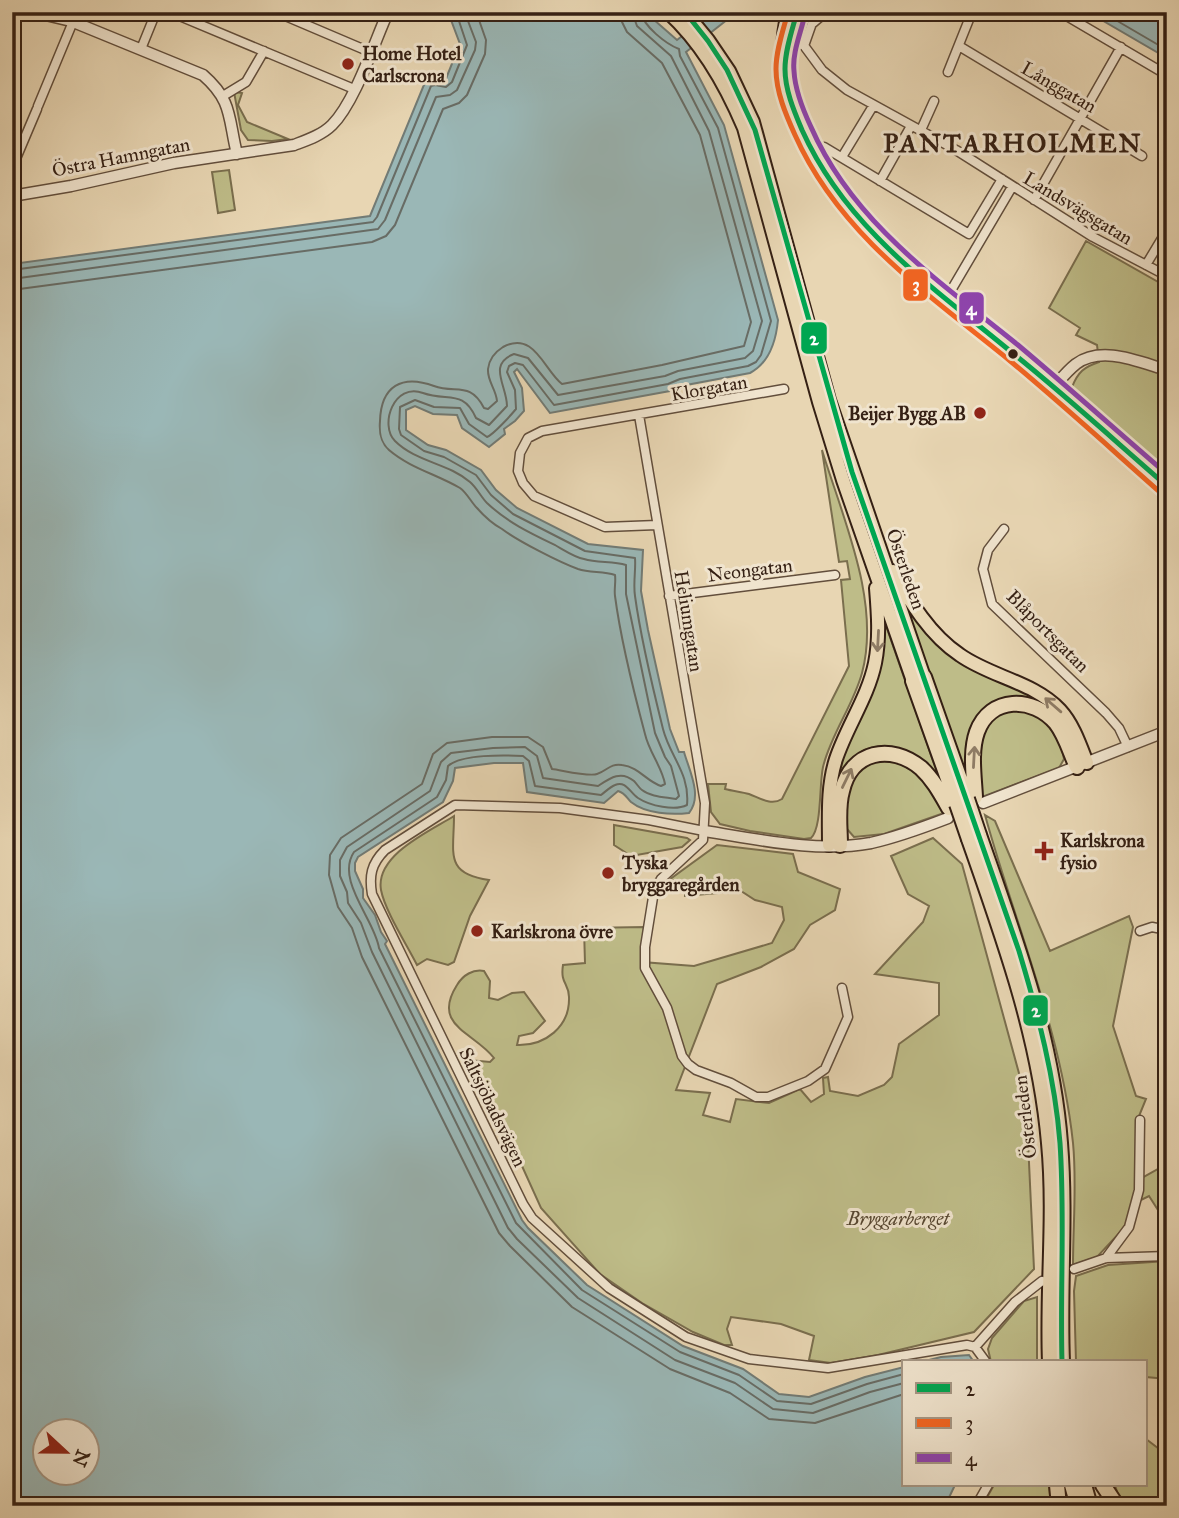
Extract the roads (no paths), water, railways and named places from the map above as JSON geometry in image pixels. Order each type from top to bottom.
[{"type":"highway","name":"Österleden","points":[[918,679],[963,805],[1026,1013],[1041,1077],[1050,1146],[1052,1198],[1051,1360]]},
{"type":"highway","points":[[835,845],[844,781],[854,765],[870,755],[888,753],[914,763],[963,805],[974,762],[977,733],[984,719],[1005,705],[1026,704],[1036,707],[1055,722],[1082,765]]},
{"type":"highway","name":"Österleden","points":[[973,839],[1038,1010],[1056,1108],[1062,1197],[1062,1360]]},
{"type":"highway","points":[[1057,1486],[1059,1506]]},
{"type":"highway","points":[[1072,1486],[1078,1506]]},
{"type":"highway","points":[[1084,1486],[1090,1506]]},
{"type":"highway","points":[[1104,1486],[1116,1506]]},
{"type":"main road","name":"Österleden","points":[[668,12],[687,21],[729,71],[757,134],[829,400],[918,679]]},
{"type":"main road","points":[[785,75],[792,30],[790,13]]},
{"type":"main road","points":[[790,13],[781,47],[792,104],[809,148],[839,198],[881,243],[1167,486]]},
{"type":"main road","name":"Österleden","points":[[703,43],[744,128],[819,402],[875,573],[918,679]]},
{"type":"main road","points":[[876,541],[904,590],[939,637],[972,663],[1030,689],[1051,702],[1066,718],[1082,765]]},
{"type":"main road","points":[[835,845],[829,802],[834,767],[866,693],[877,652],[875,573]]},
{"type":"street","points":[[34,12],[74,17],[202,75],[223,96],[228,107],[237,153]]},
{"type":"street","points":[[141,49],[156,12]]},
{"type":"street","points":[[170,12],[354,89]]},
{"type":"street","points":[[276,12],[295,16],[370,51]]},
{"type":"street","points":[[804,46],[816,12]]},
{"type":"street","points":[[813,23],[826,12]]},
{"type":"street","points":[[948,72],[972,12]]},
{"type":"street","points":[[1060,12],[1167,75]]},
{"type":"street","name":"Östra Hamngatan","points":[[12,196],[174,163],[294,145],[312,139],[331,126],[346,107],[384,14]]},
{"type":"street","points":[[12,168],[74,17]]},
{"type":"street","name":"Landsvägsgatan","points":[[792,30],[822,70],[873,106],[921,130],[1093,237],[1167,276]]},
{"type":"street","name":"Långgatan","points":[[959,46],[1142,156]]},
{"type":"street","points":[[1034,200],[1121,47]]},
{"type":"street","points":[[223,96],[246,82],[264,51]]},
{"type":"street","points":[[921,130],[933,101]]},
{"type":"street","points":[[842,157],[873,106]]},
{"type":"street","points":[[880,181],[911,126]]},
{"type":"street","points":[[824,147],[969,234],[1002,179]]},
{"type":"street","points":[[946,299],[1012,187]]},
{"type":"street","points":[[1146,265],[1167,230]]},
{"type":"street","points":[[1053,388],[1077,363],[1092,356],[1113,356],[1167,370]]},
{"type":"street","name":"Klorgatan","points":[[657,525],[604,527],[534,496],[517,471],[520,453],[528,438],[542,431],[784,389]]},
{"type":"street","name":"Heliumgatan","points":[[639,415],[705,803],[704,831]]},
{"type":"street","name":"Blåportsgatan","points":[[1004,529],[988,550],[983,569],[992,604],[1106,713],[1119,728],[1128,747]]},
{"type":"street","name":"Neongatan","points":[[669,596],[835,575]]},
{"type":"street","points":[[842,988],[848,1017],[825,1069],[808,1081],[768,1097],[756,1097],[731,1083],[696,1070],[682,1056],[667,1008],[645,968],[645,947],[654,891],[661,879],[703,840],[704,831],[794,844],[835,845],[867,843],[905,835],[963,805],[1082,765],[1167,731]]},
{"type":"street","name":"Saltsjöbadsvägen","points":[[704,831],[649,820],[560,808],[455,805],[385,850],[377,858],[370,880],[372,894],[523,1204],[532,1218],[609,1288],[686,1337],[748,1359],[828,1368],[967,1345],[975,1348]]},
{"type":"street","points":[[1140,931],[1152,928],[1167,930]]},
{"type":"street","points":[[1106,1258],[1129,1227],[1139,1190],[1140,1120]]},
{"type":"street","points":[[1074,1269],[1106,1258],[1167,1256]]},
{"type":"street","points":[[984,1360],[975,1348],[1030,1288],[1042,1281]]},
{"type":"street","points":[[976,1506],[987,1486]]},
{"type":"water","points":[[454,12],[645,12],[677,40],[709,12],[737,12],[686,52],[724,125],[778,320],[770,351],[757,369],[750,373],[681,386],[670,391],[550,413],[517,369],[514,372],[522,388],[524,411],[504,429],[505,434],[489,447],[462,428],[457,415],[433,414],[415,406],[406,410],[406,430],[428,445],[446,450],[481,470],[496,490],[517,508],[588,544],[643,550],[641,591],[648,630],[670,729],[679,752],[684,752],[694,783],[695,799],[689,813],[659,813],[637,806],[618,791],[604,803],[527,792],[523,763],[494,763],[455,768],[453,781],[443,802],[358,857],[355,871],[363,889],[363,898],[375,915],[387,941],[385,944],[528,1228],[587,1285],[683,1346],[743,1369],[779,1394],[809,1397],[865,1377],[902,1368],[902,1486],[955,1486],[945,1506],[12,1506],[12,264],[370,216],[428,75],[445,81],[460,44],[451,20]]},
{"type":"water","points":[[1088,12],[1167,12],[1167,58]]},
{"type":"water","points":[[969,1355],[973,1360],[929,1360]]},
{"type":"place","name":"Home Hotel Carlscrona","points":[[348,64]]},
{"type":"place","name":"Beijer Bygg AB","points":[[980,413]]},
{"type":"place","name":"Karlskrona fysio","points":[[1044,851]]},
{"type":"place","name":"Tyska bryggaregården","points":[[608,873]]},
{"type":"place","name":"Karlskrona övre","points":[[477,931]]},
{"type":"district","name":"PANTARHOLMEN","points":[[1013,143]]},
{"type":"park label","name":"Bryggarberget","points":[[898,1218]]}]
